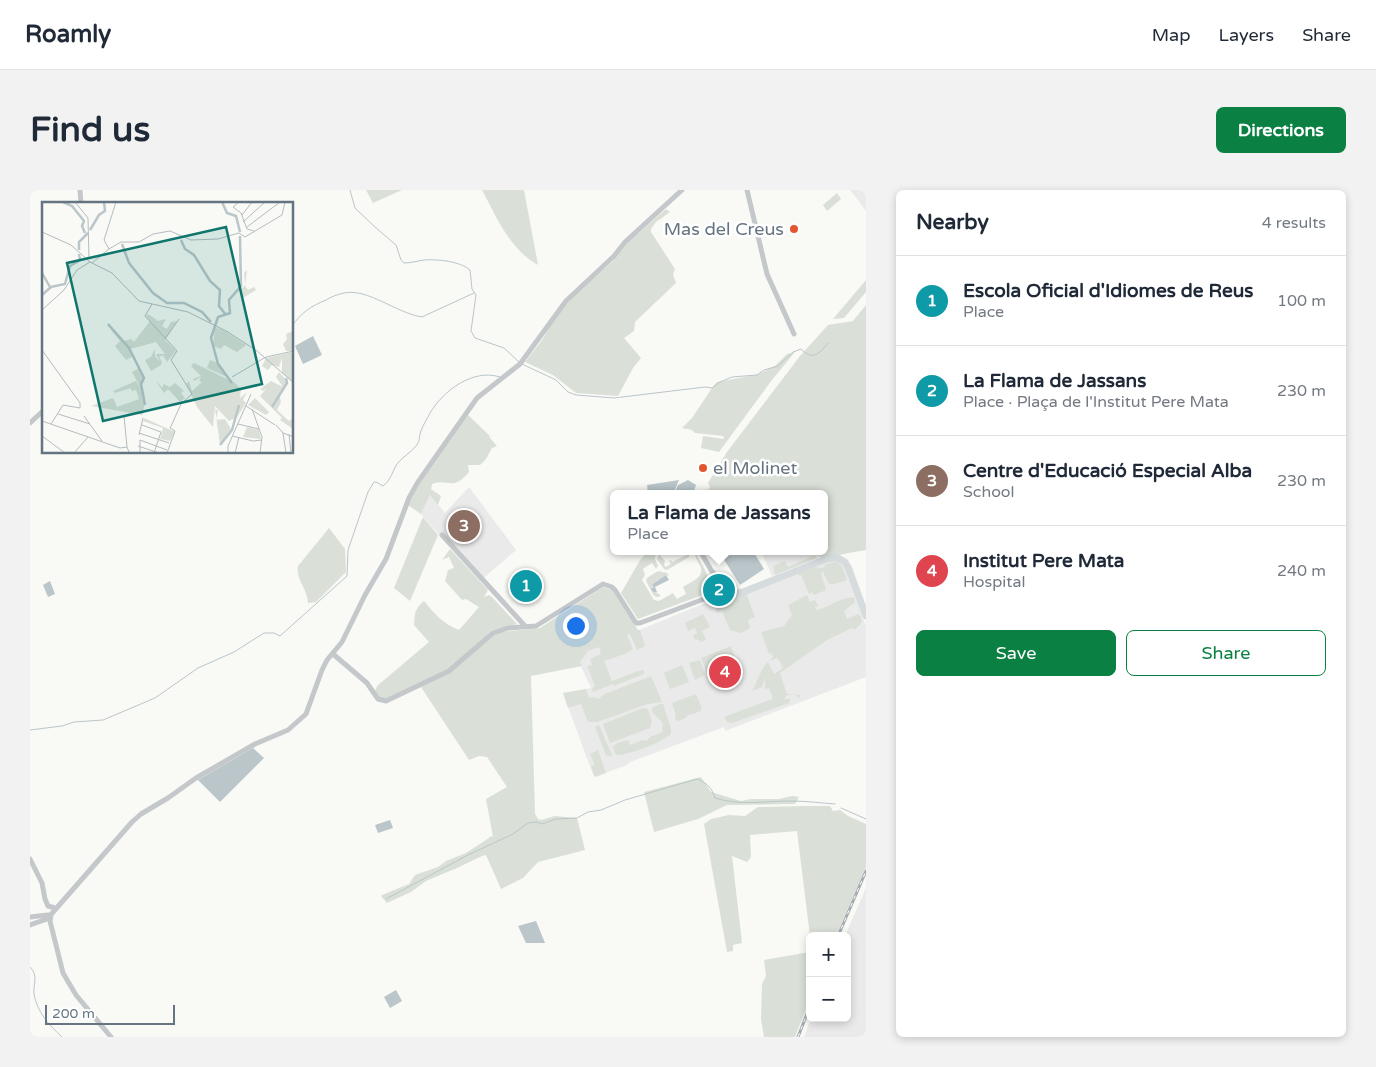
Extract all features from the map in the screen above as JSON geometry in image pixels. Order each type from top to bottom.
[{"type":"street","points":[[30,925],[47,919],[55,908],[64,902],[132,822],[141,814],[196,778],[255,744],[288,730],[306,714],[327,660],[342,642],[365,595],[386,559],[409,498],[418,482],[477,398],[520,364],[566,301],[682,190]]},
{"type":"street","points":[[747,190],[767,274],[794,334]]},
{"type":"street","points":[[30,423],[42,412]]},
{"type":"street","points":[[442,535],[525,626]]},
{"type":"street","points":[[702,555],[724,589]]},
{"type":"street","points":[[713,584],[716,582],[724,589],[732,591],[745,590],[836,556],[845,562],[848,567],[866,616]]},
{"type":"street","points":[[704,599],[713,584],[711,570]]},
{"type":"street","points":[[333,654],[367,683],[378,699],[386,701],[449,671],[493,633],[508,628],[536,626],[602,584],[615,590],[636,623],[704,599],[717,598],[724,589]]},
{"type":"street","points":[[710,590],[712,595],[717,598]]},
{"type":"street","points":[[30,860],[42,883],[48,906],[55,908]]},
{"type":"street","points":[[30,917],[51,914]]},
{"type":"street","points":[[51,914],[50,920],[63,973],[76,995],[111,1037]]},
{"type":"shaded area","points":[[366,190],[402,190],[373,203]]},
{"type":"shaded area","points":[[482,190],[524,190],[538,265],[528,259],[512,242],[498,221]]},
{"type":"shaded area","points":[[850,190],[866,190],[866,211],[858,200]]},
{"type":"shaded area","points":[[837,193],[841,199],[827,211],[823,205]]},
{"type":"shaded area","points":[[666,209],[670,212],[656,222],[651,232],[675,269],[673,275],[676,283],[635,322],[634,331],[624,338],[641,358],[633,368],[618,396],[576,393],[553,375],[525,362],[542,340],[555,318],[576,293],[612,262],[628,242]]},
{"type":"shaded area","points":[[866,280],[866,292],[844,318],[833,319]]},
{"type":"shaded area","points":[[866,305],[866,550],[820,557],[819,555],[828,555],[828,490],[707,490],[710,488],[708,483],[727,452],[800,356],[828,325],[853,321]]},
{"type":"shaded area","points":[[313,336],[322,355],[303,364],[295,346]]},
{"type":"shaded area","points":[[795,352],[719,452],[701,448],[703,436],[724,439],[723,436],[695,433],[692,430],[682,428],[692,418],[717,382],[756,375],[775,366],[787,354]]},
{"type":"shaded area","points":[[468,415],[489,435],[497,446],[492,448],[480,465],[468,465],[469,472],[459,481],[455,483],[432,484],[431,489],[441,496],[438,505],[430,495],[421,514],[408,505],[421,482]]},
{"type":"shaded area","points":[[679,480],[675,490],[648,490],[647,485]]},
{"type":"shaded area","points":[[688,480],[696,485],[694,490],[676,490],[678,485]]},
{"type":"shaded area","points":[[469,487],[516,550],[480,581],[421,514],[430,495],[445,513]]},
{"type":"shaded area","points":[[423,517],[438,535],[410,601],[394,588]]},
{"type":"shaded area","points":[[465,526],[477,532],[472,544],[459,538]]},
{"type":"shaded area","points":[[329,528],[345,549],[346,572],[316,602],[308,603],[298,575],[298,566]]},
{"type":"shaded area","points":[[450,549],[488,590],[484,597],[489,595],[492,597],[517,624],[491,631],[447,671],[387,699],[380,699],[375,691],[377,686],[429,642],[414,625],[418,607],[424,601],[444,622],[459,630],[479,607],[466,599],[462,600],[445,581],[448,570],[454,568],[449,557],[442,560]]},
{"type":"shaded area","points":[[644,555],[656,555],[658,566],[656,569],[652,563],[643,569],[645,575],[642,580],[654,600],[659,601],[673,593],[677,599],[686,594],[683,587],[697,578],[701,572],[696,555],[702,563],[707,575],[708,586],[700,596],[638,619],[621,593]]},
{"type":"shaded area","points":[[660,555],[665,561],[664,565],[666,567],[671,564],[669,561],[671,560],[672,562],[690,555],[667,570],[664,569],[657,559]]},
{"type":"shaded area","points":[[727,555],[755,555],[764,569],[740,585],[723,558]]},
{"type":"shaded area","points":[[763,555],[819,555],[820,557],[772,576]]},
{"type":"shaded area","points":[[815,555],[817,558],[775,575],[773,566],[785,561],[788,567]]},
{"type":"shaded area","points":[[835,558],[843,562],[866,626],[866,677],[725,731],[724,727],[594,777],[563,693],[591,688],[579,662],[588,651],[705,603],[717,605]]},
{"type":"shaded area","points":[[836,561],[842,566],[847,580],[829,584],[823,572],[821,573],[826,590],[814,595],[812,592],[809,594],[801,575],[799,576],[798,573],[814,567],[822,568],[825,567],[824,565]]},
{"type":"shaded area","points":[[658,571],[667,573],[669,576],[666,575],[652,584],[655,591],[661,596],[657,597],[654,596],[646,581],[647,578]]},
{"type":"shaded area","points":[[666,575],[669,580],[655,587],[657,592],[653,592],[652,584]]},
{"type":"shaded area","points":[[50,581],[55,594],[48,597],[43,585]]},
{"type":"shaded area","points":[[603,587],[612,590],[638,630],[640,630],[645,646],[637,650],[630,634],[627,635],[633,649],[625,654],[604,661],[612,681],[638,671],[644,670],[644,674],[593,692],[592,688],[595,686],[587,666],[592,665],[590,659],[601,654],[599,647],[588,651],[580,662],[582,666],[531,676],[535,814],[541,820],[555,816],[577,818],[585,850],[538,862],[523,878],[501,889],[486,855],[482,856],[426,881],[411,892],[387,903],[382,895],[409,884],[415,875],[438,867],[446,861],[466,853],[491,836],[493,837],[486,799],[507,787],[487,757],[479,756],[469,760],[421,687],[500,632],[540,628]]},
{"type":"shaded area","points":[[746,593],[755,617],[748,620],[750,628],[741,633],[730,630],[722,611],[717,613],[715,607],[712,608],[710,603],[717,605]]},
{"type":"shaded area","points":[[807,595],[810,602],[815,600],[818,606],[815,607],[816,610],[846,598],[855,598],[854,603],[844,611],[847,619],[858,614],[862,622],[854,630],[852,628],[827,640],[780,673],[787,694],[800,695],[799,698],[796,695],[787,695],[784,699],[790,699],[789,703],[732,723],[727,722],[724,717],[773,699],[769,688],[765,689],[765,678],[762,687],[752,691],[768,662],[774,674],[783,668],[781,660],[779,661],[777,658],[769,661],[773,657],[772,653],[769,654],[761,632],[784,626],[792,615],[788,605]]},
{"type":"shaded area","points":[[703,614],[710,627],[702,631],[706,640],[700,642],[699,639],[695,640],[693,635],[697,633],[695,628],[688,631],[685,623]]},
{"type":"shaded area","points":[[731,646],[737,664],[708,675],[701,658]]},
{"type":"shaded area","points":[[700,660],[705,675],[695,680],[689,663]]},
{"type":"shaded area","points":[[682,665],[689,682],[670,689],[664,673]]},
{"type":"shaded area","points":[[651,676],[662,702],[648,704],[597,722],[588,722],[581,704],[568,708],[563,693],[586,689],[589,698],[594,697],[598,699],[605,694]]},
{"type":"shaded area","points":[[696,694],[702,709],[700,710],[701,712],[691,714],[679,721],[676,720],[672,703]]},
{"type":"shaded area","points":[[663,704],[671,728],[671,734],[645,748],[616,755],[613,747],[617,743],[628,740],[630,745],[643,740],[647,741],[650,737],[663,732],[663,723],[652,712],[652,708]]},
{"type":"shaded area","points":[[643,708],[648,709],[652,721],[650,728],[610,743],[603,724]]},
{"type":"shaded area","points":[[599,725],[612,755],[611,757],[606,755],[595,727]]},
{"type":"shaded area","points":[[253,748],[264,758],[220,802],[198,780]]},
{"type":"shaded area","points":[[598,750],[606,773],[595,777],[591,766],[595,765],[590,754]]},
{"type":"shaded area","points":[[701,777],[711,792],[741,801],[799,797],[795,804],[727,805],[698,819],[654,832],[644,792]]},
{"type":"shaded area","points":[[830,806],[833,811],[840,810],[866,824],[866,867],[838,932],[810,932],[797,831],[750,835],[751,857],[747,862],[732,856],[742,943],[733,945],[733,951],[727,952],[704,824],[711,819],[729,815],[745,816],[758,807]]},
{"type":"shaded area","points":[[390,820],[393,828],[378,833],[375,825]]},
{"type":"shaded area","points":[[866,888],[866,1037],[804,1037],[810,1022],[851,1022],[851,932],[847,932]]},
{"type":"shaded area","points":[[536,921],[545,943],[526,943],[518,926]]},
{"type":"shaded area","points":[[806,953],[806,1009],[795,1037],[764,1037],[761,1019],[762,984],[766,976],[764,960]]},
{"type":"shaded area","points":[[396,990],[402,1001],[390,1008],[384,997]]},
{"type":"waterway","points":[[350,190],[355,208],[396,245],[401,260],[404,263],[442,260],[460,264],[470,270],[472,289],[476,295],[471,331],[475,338],[504,348],[519,362]]},
{"type":"waterway","points":[[294,323],[311,307],[344,293],[363,294],[412,315],[422,317],[474,293]]},
{"type":"waterway","points":[[522,364],[556,380],[568,392],[576,395],[614,398],[705,387],[712,388],[732,377],[757,375],[764,370],[778,366],[793,352],[801,349],[809,355],[816,355],[828,343]]},
{"type":"waterway","points":[[30,730],[62,726],[74,722],[103,720],[155,698],[198,668],[234,652],[264,633],[274,633],[280,636],[347,576],[348,550],[368,492],[374,482],[383,486],[386,484],[397,464],[417,445],[423,426],[436,405],[451,390],[469,379],[490,375],[500,377]]},
{"type":"waterway","points":[[386,899],[468,855],[513,834],[528,823],[537,822],[542,824],[556,819],[577,818],[588,812],[601,810],[625,800],[697,779],[709,786],[715,798],[734,802],[797,801],[835,804]]},
{"type":"waterway","points":[[841,808],[866,819]]},
{"type":"waterway","points":[[30,967],[35,977],[34,994],[38,1007],[48,1023],[62,1037]]},
{"type":"railway","points":[[840,932],[866,871]]},
{"type":"railway","points":[[798,1037],[806,1016]]},
{"type":"place","name":"Mas del Creus","points":[[794,229]]},
{"type":"place","name":"el Molinet","points":[[703,468]]},
{"type":"place","name":"Centre d'Educació Especial Alba","points":[[464,526]]},
{"type":"place","name":"Escola Oficial d'Idiomes de Reus","points":[[526,586]]},
{"type":"place","name":"La Flama de Jassans","points":[[719,590]]},
{"type":"place","name":"Institut Pere Mata","points":[[725,672]]}]
